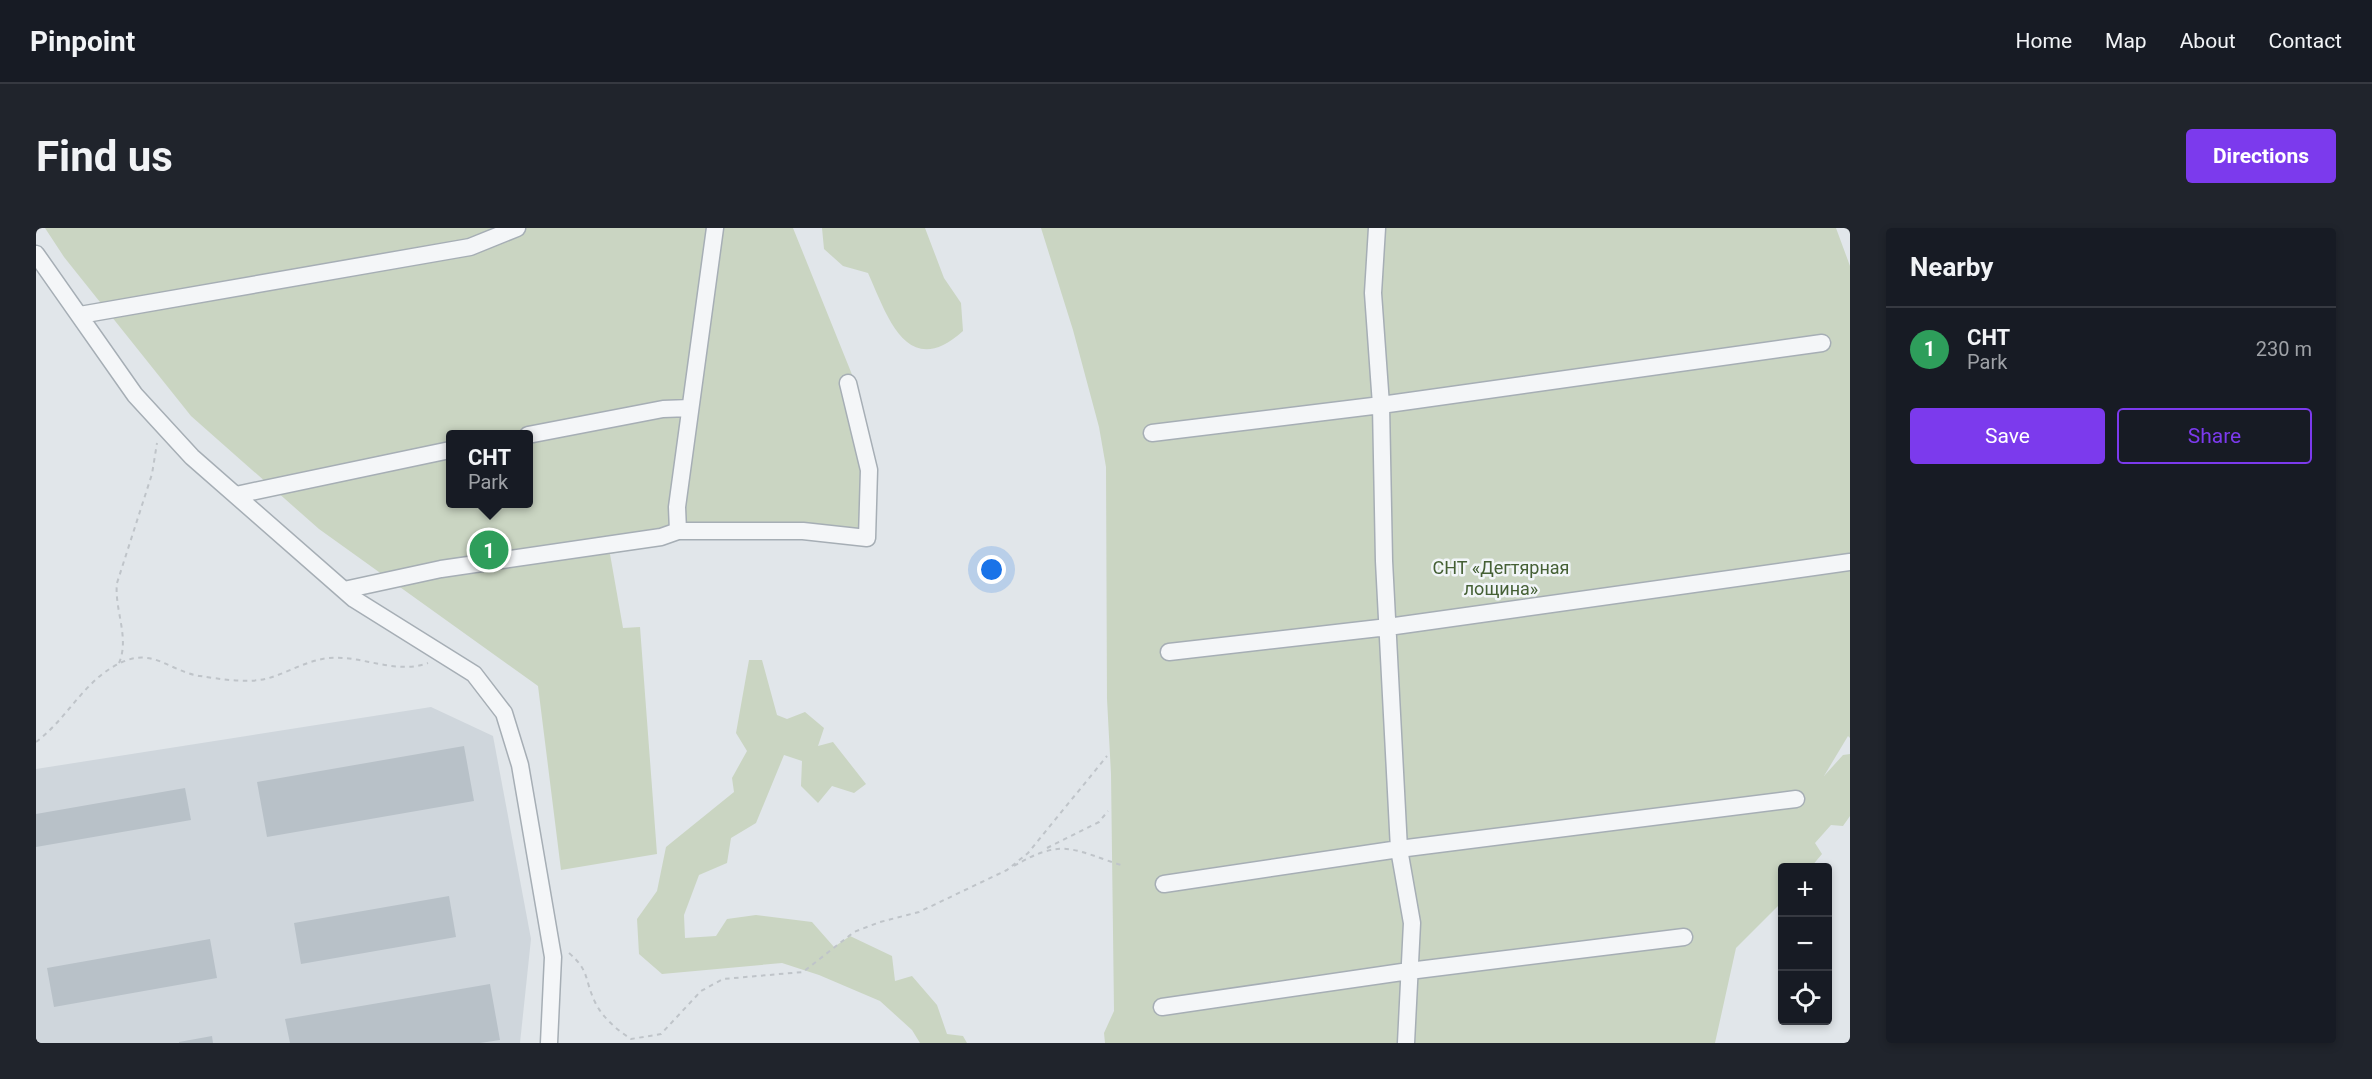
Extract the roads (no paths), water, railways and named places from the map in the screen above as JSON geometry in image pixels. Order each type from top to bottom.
[{"type":"street","points":[[80,315],[470,247],[517,228]]},
{"type":"street","points":[[678,531],[677,507],[715,228]]},
{"type":"street","points":[[1377,228],[1373,293],[1381,405],[1384,561],[1399,849],[1412,923],[1406,1043]]},
{"type":"street","points":[[36,254],[135,395],[192,457],[344,590],[474,674],[504,713],[520,765],[554,957],[549,1043]]},
{"type":"street","points":[[1152,433],[1381,405],[1822,343]]},
{"type":"street","points":[[344,590],[441,569],[661,537],[678,531],[803,531],[867,538],[869,470],[848,383]]},
{"type":"street","points":[[533,434],[663,409],[690,408]]},
{"type":"street","points":[[236,495],[446,451]]},
{"type":"street","points":[[1169,652],[1388,627],[1850,562]]},
{"type":"street","points":[[1164,884],[1399,849],[1796,800]]},
{"type":"street","points":[[1162,1007],[1409,971],[1684,937]]},
{"type":"place","name":"СНТ","points":[[489,550]]},
{"type":"park label","name":"СНТ «Дегтярная лощина»","points":[[1501,577]]}]
